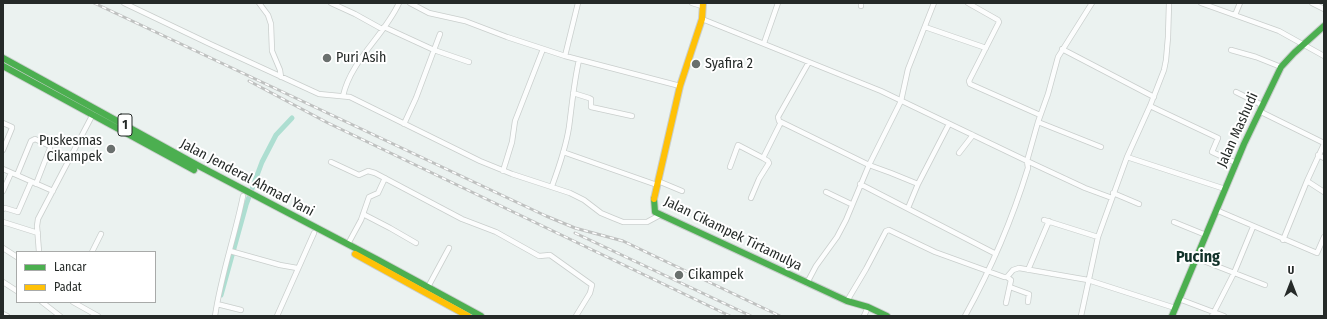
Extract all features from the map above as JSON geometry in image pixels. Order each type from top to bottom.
[{"type":"main road","name":"Jalan Cikampek Tirtamulya","points":[[703,5],[702,19],[680,86],[654,200],[655,212],[847,302],[868,307],[887,316]]},
{"type":"main road","name":"Jalan Mashudi","points":[[1172,316],[1236,163],[1281,67],[1303,44],[1324,26]]},
{"type":"main road","name":"Jalan Jenderal Ahmad Yani","points":[[3,58],[245,195]]},
{"type":"main road","name":"Jalan Jenderal Ahmad Yani","points":[[3,66],[245,195],[348,244],[481,316]]},
{"type":"main road","name":"Jalan Jenderal Ahmad Yani","points":[[254,199],[468,316]]},
{"type":"street","points":[[124,3],[319,94],[350,97],[503,170],[552,186],[584,200],[601,212],[624,222],[647,222],[660,215]]},
{"type":"street","points":[[259,3],[268,15],[271,24],[272,51],[280,70],[281,77]]},
{"type":"street","points":[[331,3],[434,50],[469,62]]},
{"type":"street","points":[[343,96],[346,85],[356,67],[395,12],[399,3]]},
{"type":"street","points":[[410,3],[429,12],[465,21],[565,56],[680,86]]},
{"type":"street","points":[[565,56],[577,3]]},
{"type":"street","points":[[692,3],[703,5]]},
{"type":"street","points":[[764,43],[778,3]]},
{"type":"street","points":[[807,283],[816,266],[837,237],[860,184],[901,101],[908,69],[933,3]]},
{"type":"street","points":[[968,3],[999,22],[969,82],[971,86],[1040,116]]},
{"type":"street","points":[[965,316],[988,272],[1021,192],[1028,168],[1027,161],[1048,94],[1055,64],[1062,49],[1090,3]]},
{"type":"street","points":[[1081,316],[1098,237],[1127,157],[1154,97],[1166,60],[1169,3]]},
{"type":"street","points":[[1202,3],[1279,31],[1324,56]]},
{"type":"street","points":[[1235,15],[1240,3]]},
{"type":"street","points":[[1312,3],[1324,9]]},
{"type":"street","points":[[702,19],[882,91],[1085,188],[1112,198]]},
{"type":"street","points":[[925,27],[986,48]]},
{"type":"street","points":[[404,124],[440,34]]},
{"type":"street","points":[[503,170],[512,142],[515,121],[543,49]]},
{"type":"street","points":[[1062,49],[1154,97]]},
{"type":"street","points":[[1231,50],[1256,57],[1281,67]]},
{"type":"street","points":[[552,186],[569,128],[574,82],[579,60]]},
{"type":"street","points":[[809,62],[778,117],[779,121],[869,165],[918,184]]},
{"type":"street","points":[[1236,92],[1324,144],[1283,240]]},
{"type":"street","points":[[573,93],[591,99],[591,107],[632,116]]},
{"type":"street","points":[[1150,106],[1218,138],[1212,152],[1236,163]]},
{"type":"street","points":[[39,251],[37,226],[38,219],[93,114]]},
{"type":"street","points":[[763,158],[781,122]]},
{"type":"street","points":[[1038,122],[1101,147]]},
{"type":"street","points":[[3,123],[12,127],[3,150]]},
{"type":"street","points":[[908,208],[918,184],[950,124]]},
{"type":"street","points":[[959,153],[972,135]]},
{"type":"street","points":[[3,209],[5,208],[18,212],[34,183],[50,146],[35,139],[32,140],[17,175]]},
{"type":"street","points":[[730,166],[738,145],[768,161],[769,163],[751,198]]},
{"type":"street","points":[[563,152],[682,191]]},
{"type":"street","points":[[1318,155],[1324,158]]},
{"type":"street","points":[[1127,157],[1225,189]]},
{"type":"street","points":[[331,162],[359,175],[368,171],[385,178],[462,219],[496,232],[539,256],[550,256],[591,283],[593,288],[576,316]]},
{"type":"street","points":[[3,169],[53,191]]},
{"type":"street","points":[[3,191],[11,173]]},
{"type":"street","points":[[348,244],[370,197],[378,193],[385,178]]},
{"type":"street","points":[[1307,182],[1324,192]]},
{"type":"street","points":[[860,184],[996,254]]},
{"type":"street","points":[[826,192],[851,204]]},
{"type":"street","points":[[1113,193],[1139,204]]},
{"type":"street","points":[[215,316],[245,195]]},
{"type":"street","points":[[1216,210],[1283,240],[1317,253],[1324,237]]},
{"type":"street","points":[[363,214],[416,243]]},
{"type":"street","points":[[1044,220],[1098,237]]},
{"type":"street","points":[[1028,270],[1049,221]]},
{"type":"street","points":[[3,222],[38,233]]},
{"type":"street","points":[[1174,222],[1206,235]]},
{"type":"street","points":[[1213,314],[1234,273],[1253,227]]},
{"type":"street","points":[[847,302],[887,230],[934,252],[988,272],[1008,277],[1011,280],[1006,303]]},
{"type":"street","points":[[277,316],[314,233]]},
{"type":"street","points":[[92,251],[101,234]]},
{"type":"street","points":[[3,248],[16,256]]},
{"type":"street","points":[[428,287],[449,248]]},
{"type":"street","points":[[232,251],[280,265],[298,268]]},
{"type":"street","points":[[1196,258],[1265,285]]},
{"type":"street","points":[[1008,277],[1016,268],[1088,280],[1175,308]]},
{"type":"street","points":[[3,282],[16,290]]},
{"type":"street","points":[[1010,287],[1029,294],[1028,302]]},
{"type":"street","points":[[1179,299],[1213,314],[1224,316]]},
{"type":"street","points":[[43,303],[60,316]]},
{"type":"street","points":[[75,303],[98,316]]},
{"type":"street","points":[[218,304],[241,310]]},
{"type":"street","points":[[864,316],[868,307]]},
{"type":"street","points":[[3,314],[7,316]]},
{"type":"waterway","points":[[221,295],[246,205],[262,162],[276,135],[292,118]]},
{"type":"railway","points":[[94,3],[546,216],[575,228],[623,241],[780,316]]},
{"type":"railway","points":[[249,81],[328,123],[730,316]]},
{"type":"railway","points":[[575,233],[751,316]]},
{"type":"traffic: fast","points":[[1172,316],[1244,144],[1281,67],[1324,26]]},
{"type":"traffic: fast","points":[[3,58],[197,165],[481,316]]},
{"type":"traffic: fast","points":[[3,66],[194,170]]},
{"type":"traffic: fast","points":[[654,199],[655,212],[847,301],[868,307],[887,316]]},
{"type":"traffic: slow","points":[[654,199],[680,86],[702,19],[703,3]]},
{"type":"traffic: slow","points":[[355,254],[468,316]]},
{"type":"place","name":"Puri Asih","points":[[327,58]]},
{"type":"place","name":"Syafira 2","points":[[696,64]]},
{"type":"place","name":"Puskesmas Cikampek","points":[[111,149]]},
{"type":"place","name":"Cikampek","points":[[679,275]]},
{"type":"district","name":"Pucing","points":[[1198,258]]}]
